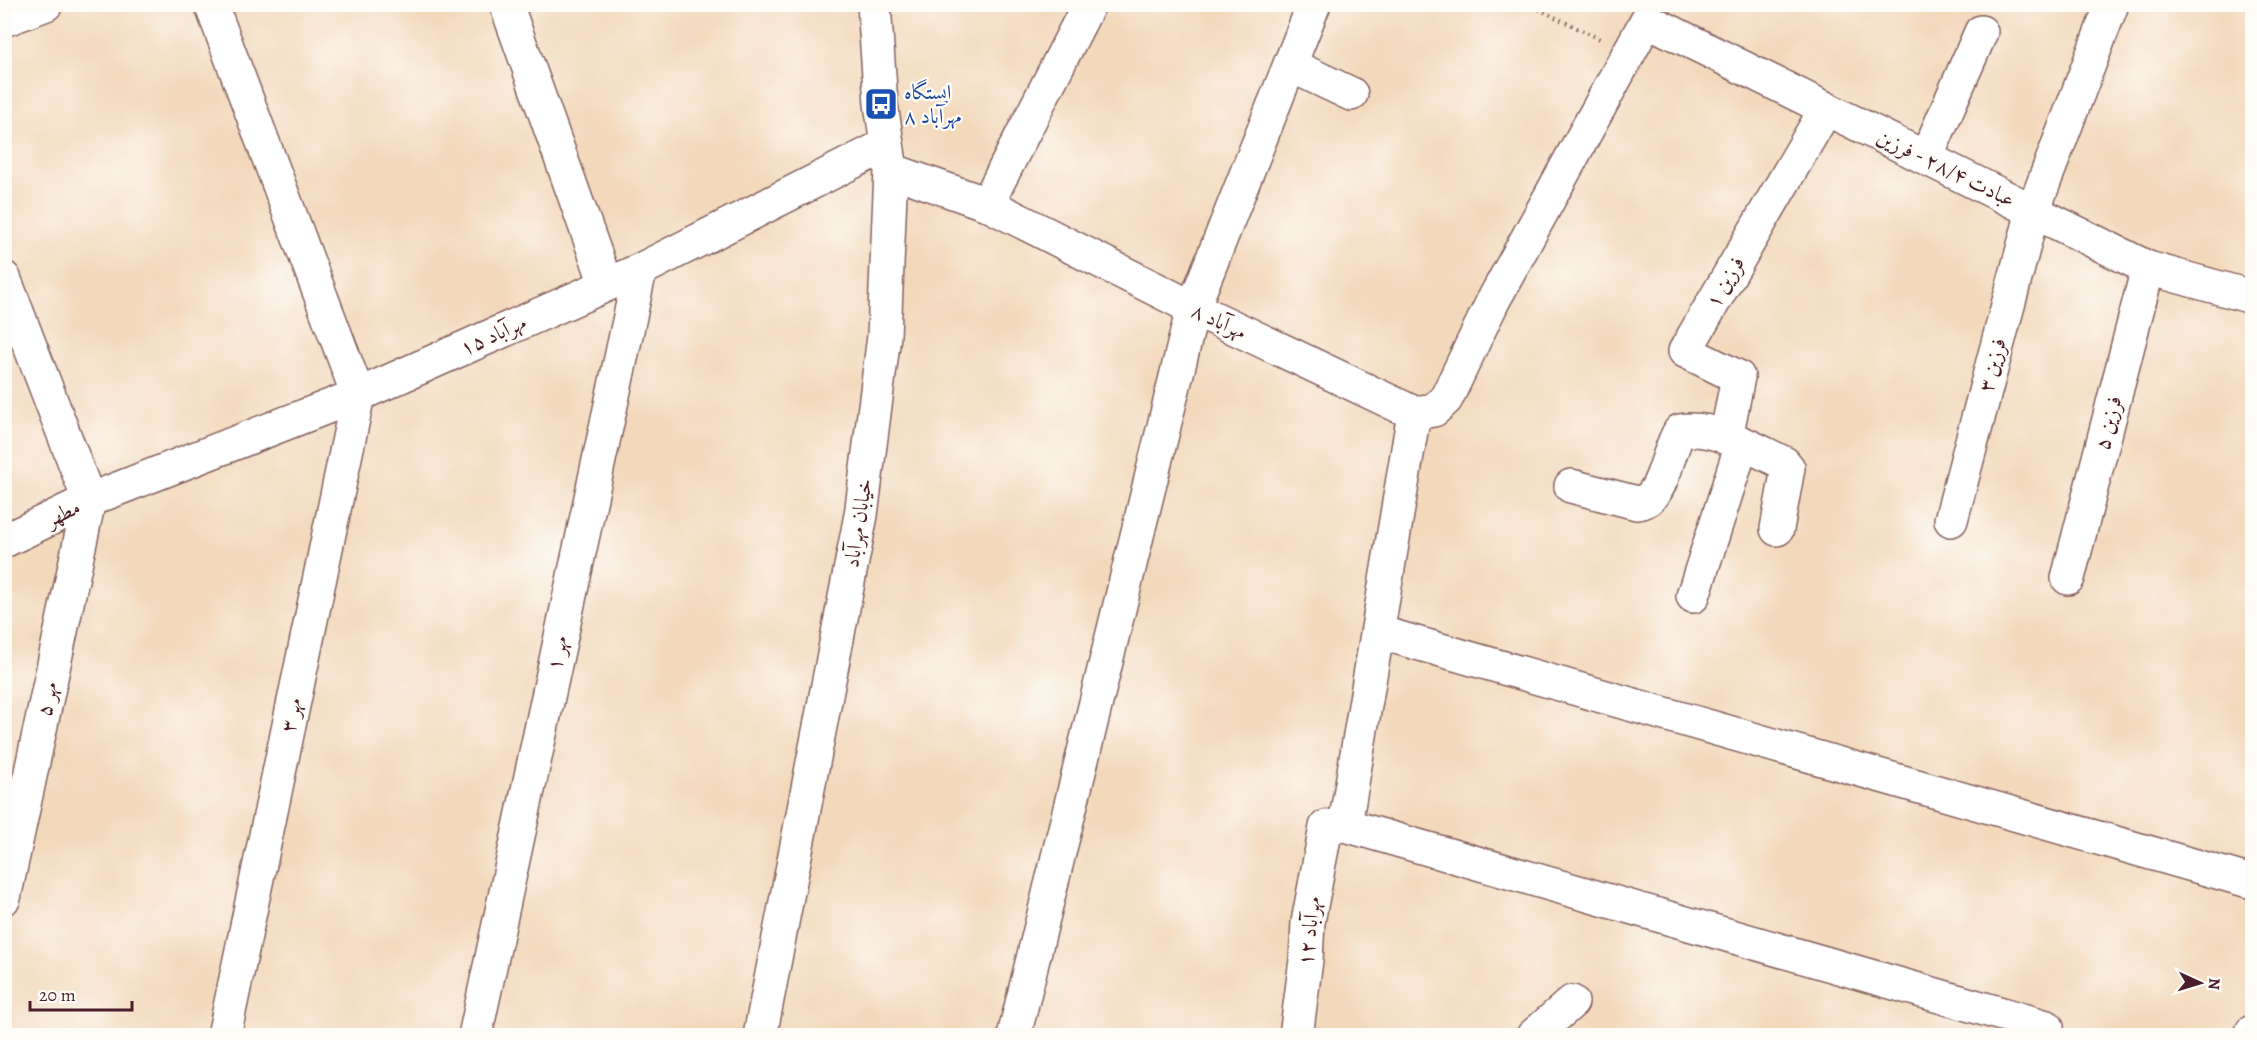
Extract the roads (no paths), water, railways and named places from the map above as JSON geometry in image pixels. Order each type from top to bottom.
[{"type":"street","points":[[4,20],[46,4]]},
{"type":"street","points":[[211,4],[358,395]]},
{"type":"street","points":[[506,4],[606,284]]},
{"type":"street","name":"خیابان مهرآباد","points":[[760,1035],[861,514],[884,336],[889,157],[874,4]]},
{"type":"street","points":[[987,204],[1089,4]]},
{"type":"street","points":[[1014,1035],[1193,308],[1314,4]]},
{"type":"street","name":"فرزین ۳","points":[[1951,520],[2033,211],[2112,4]]},
{"type":"street","points":[[1414,412],[1434,410],[1446,399],[1493,301],[1629,54],[1645,12]]},
{"type":"street","name":"عبادت ۲۸/۴ - فرزین","points":[[1645,12],[1826,109],[2148,268],[2253,297]]},
{"type":"street","points":[[1926,158],[1981,32]]},
{"type":"street","points":[[1290,65],[1351,94]]},
{"type":"street","name":"فرزین ۱","points":[[1734,441],[1738,377],[1685,351],[1826,109]]},
{"type":"street","name":"مهرآباد ۱۵","points":[[89,500],[358,395],[889,157]]},
{"type":"street","name":"مهرآباد ۸","points":[[889,157],[1193,308],[1414,412]]},
{"type":"street","name":"فرزین ۵","points":[[2068,578],[2148,268]]},
{"type":"street","name":"مهر ۱","points":[[475,1035],[640,270]]},
{"type":"street","points":[[4,278],[89,500]]},
{"type":"street","name":"مهر ۳","points":[[224,1035],[358,395]]},
{"type":"street","name":"مهرآباد ۱۲","points":[[1296,1035],[1306,960],[1308,922],[1336,826],[1378,632],[1414,412]]},
{"type":"street","points":[[1570,486],[1636,503],[1647,502],[1654,496],[1680,431],[1690,430],[1734,441],[1784,463],[1788,468],[1777,529]]},
{"type":"street","points":[[1693,596],[1734,441]]},
{"type":"street","name":"مطهر","points":[[4,541],[89,500]]},
{"type":"street","name":"مهر ۵","points":[[4,898],[89,500]]},
{"type":"street","points":[[1378,632],[2253,882]]},
{"type":"street","points":[[1336,826],[2047,1027]]},
{"type":"street","points":[[1533,1035],[1572,1002]]},
{"type":"place","name":"ایستگاه مهرآباد ۸","points":[[881,104]]}]
